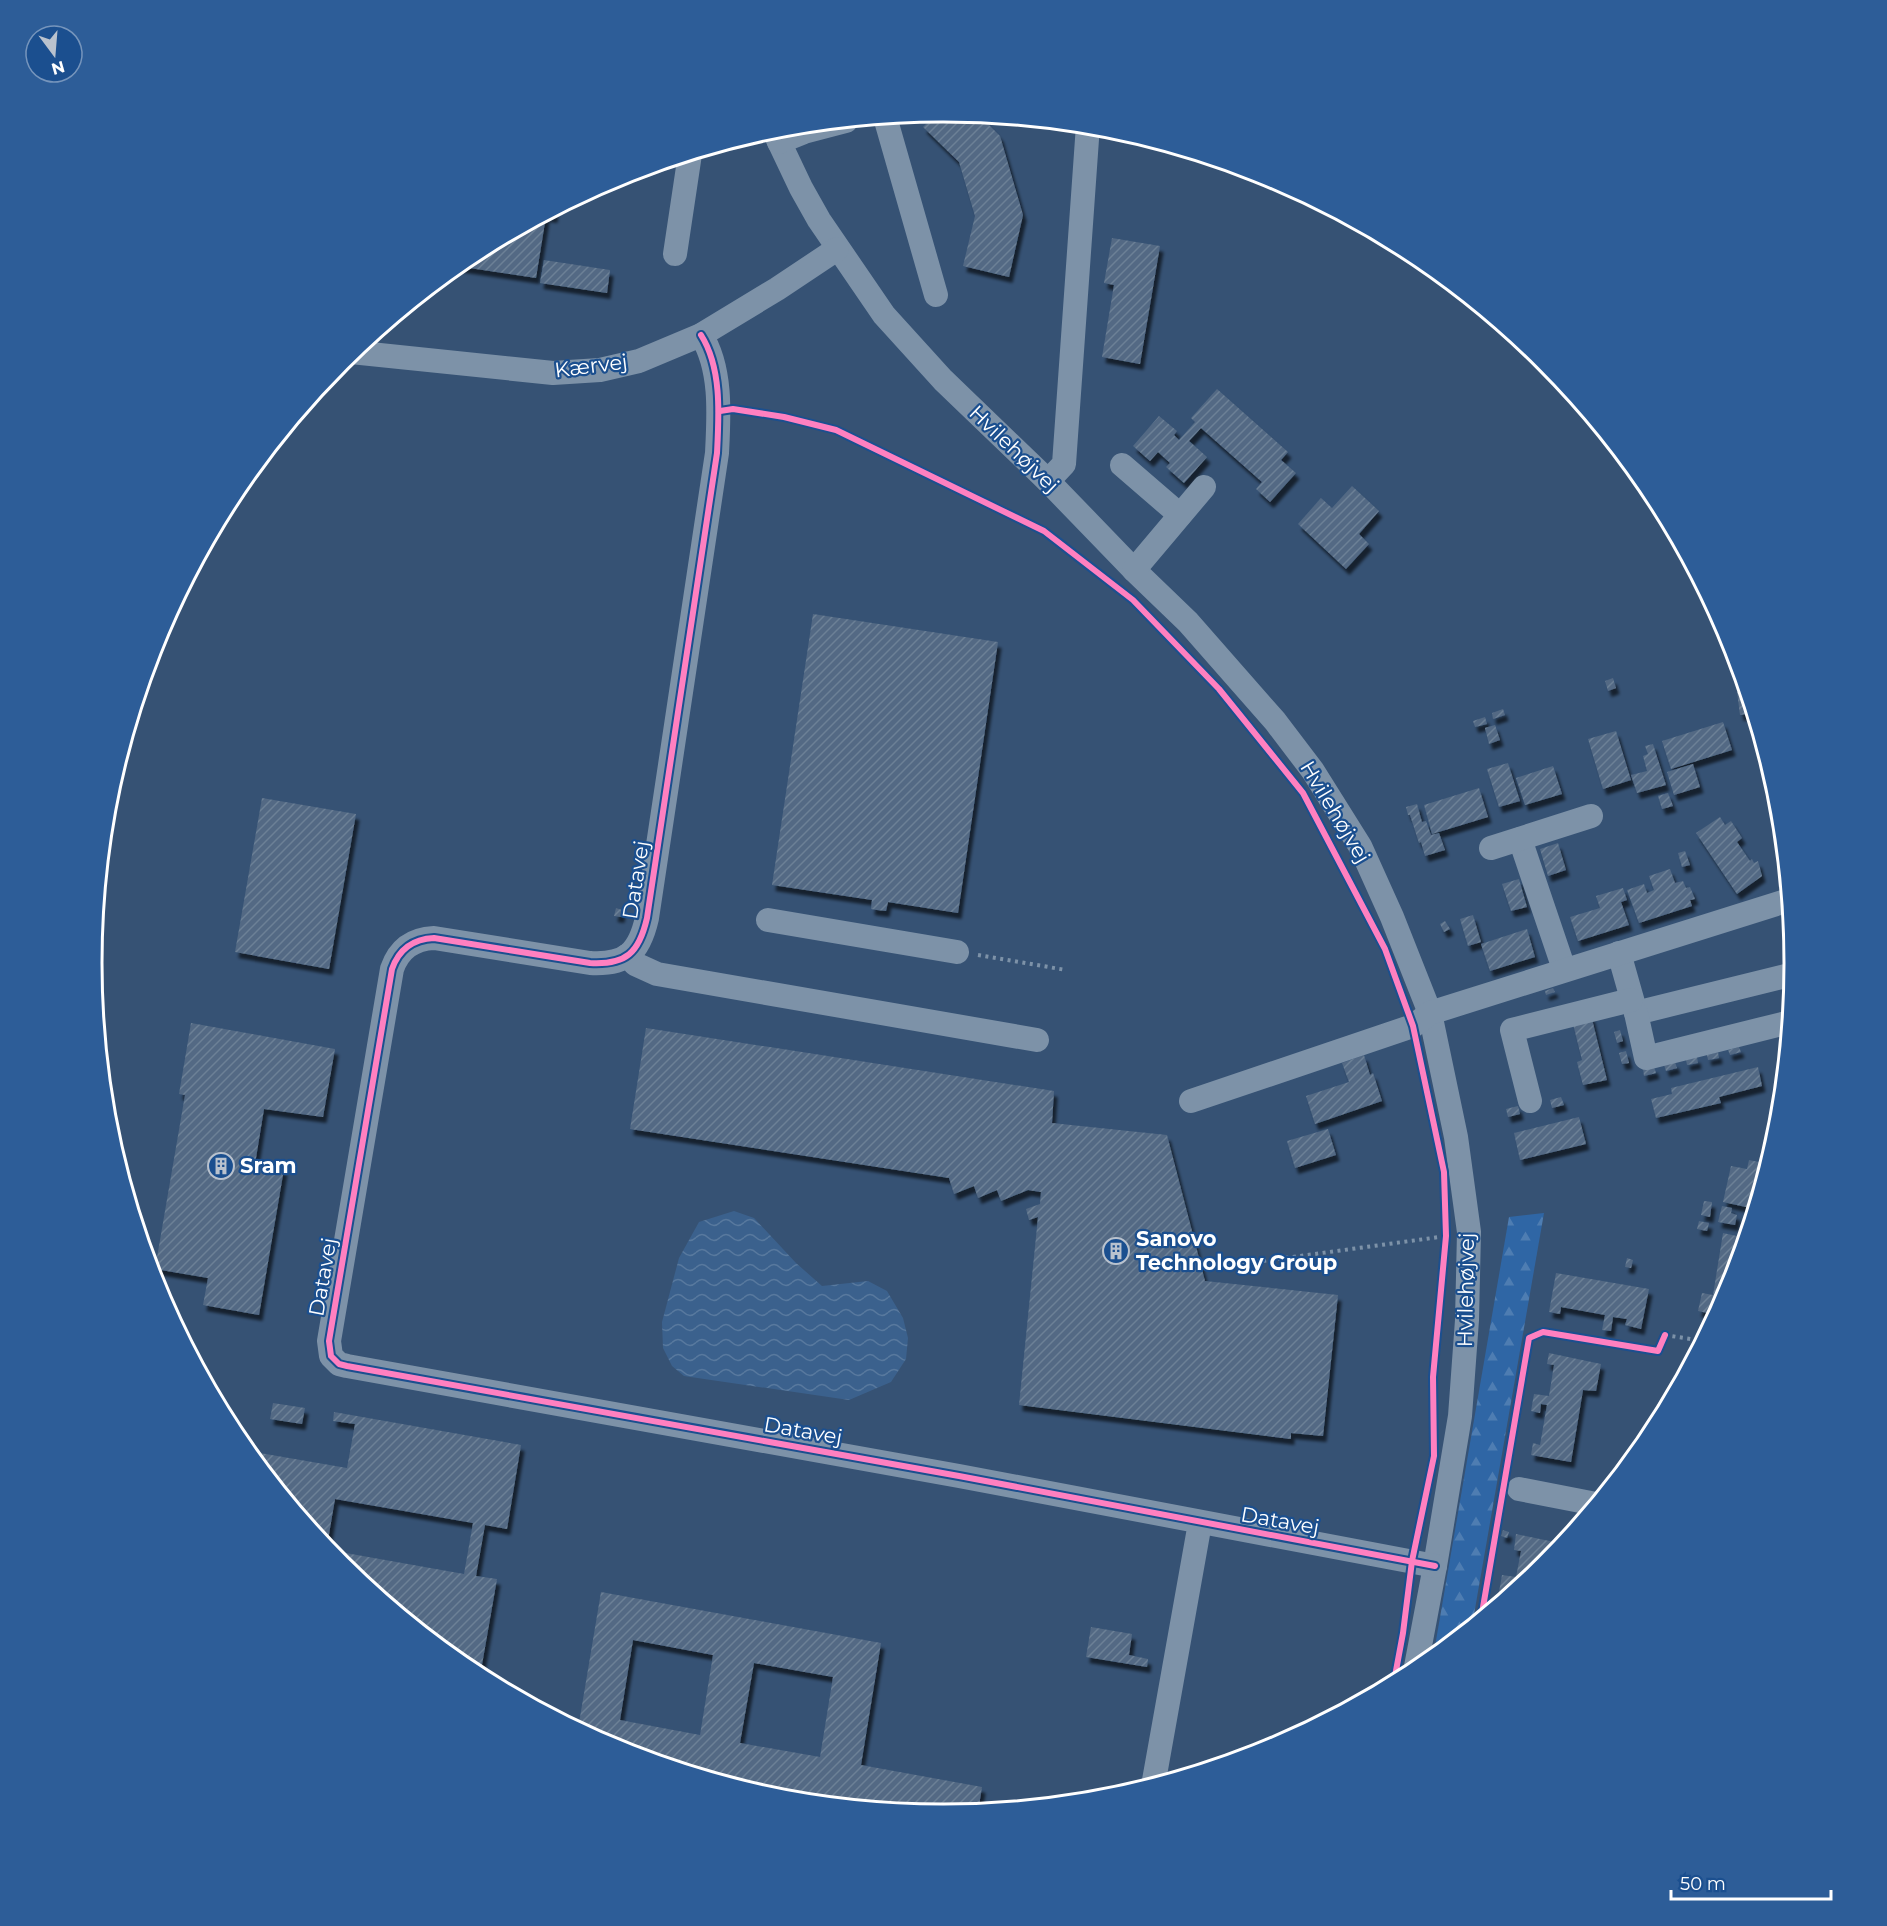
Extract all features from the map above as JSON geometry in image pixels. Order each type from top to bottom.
[{"type":"street","points":[[887,123],[936,295]]},
{"type":"street","points":[[1048,481],[1064,464],[1087,135]]},
{"type":"street","name":"Hvilehøjvej","points":[[778,138],[810,204],[837,249],[884,315],[943,380],[1048,481],[1188,622],[1275,722],[1313,771],[1360,846],[1392,917],[1430,1013],[1456,1137],[1468,1232],[1467,1320],[1460,1416],[1418,1658]]},
{"type":"street","points":[[675,254],[689,161]]},
{"type":"street","name":"Kærvej","points":[[364,353],[553,373],[600,370],[639,361],[701,335],[837,249]]},
{"type":"street","name":"Datavej","points":[[701,335],[707,344],[720,402],[717,453],[643,937],[628,955],[618,961],[605,964],[434,938],[413,942],[400,953],[392,969],[329,1341],[329,1353],[333,1360],[347,1366],[924,1470],[1435,1566]]},
{"type":"street","points":[[1122,465],[1180,515]]},
{"type":"street","points":[[1134,570],[1204,487]]},
{"type":"street","points":[[1491,848],[1591,816]]},
{"type":"street","points":[[1520,839],[1564,969]]},
{"type":"street","points":[[1191,1101],[1413,1026],[1430,1013],[1782,902]]},
{"type":"street","points":[[768,920],[957,952]]},
{"type":"street","points":[[1619,953],[1646,1058],[1782,1024]]},
{"type":"street","points":[[628,955],[635,964],[657,974],[1029,1038]]},
{"type":"street","points":[[1530,1101],[1512,1030],[1785,976]]},
{"type":"street","points":[[1519,1489],[1589,1503]]},
{"type":"street","points":[[1154,1778],[1200,1523]]},
{"type":"path","points":[[957,952],[1066,970]]},
{"type":"path","points":[[1445,1225],[1445,1248]]},
{"type":"path","points":[[1226,1266],[1446,1236]]},
{"type":"path","points":[[1662,1343],[1665,1335],[1695,1340]]},
{"type":"green space","points":[[1544,1213],[1474,1616],[1435,1646],[1509,1217]]},
{"type":"water","points":[[734,1211],[754,1218],[796,1263],[822,1286],[868,1281],[887,1291],[903,1318],[908,1338],[906,1359],[891,1382],[849,1400],[684,1376],[672,1366],[663,1348],[662,1322],[679,1258],[699,1222]]},
{"type":"building","points":[[928,122],[987,123],[1000,136],[1023,215],[1009,277],[963,266],[975,216],[959,162],[923,127]]},
{"type":"building","points":[[545,222],[536,278],[469,268]]},
{"type":"building","points":[[1112,238],[1160,246],[1140,364],[1102,357],[1114,285],[1104,283]]},
{"type":"building","points":[[544,260],[610,270],[607,293],[540,283]]},
{"type":"building","points":[[1217,389],[1288,452],[1281,460],[1296,473],[1270,502],[1256,489],[1262,482],[1201,428],[1189,441],[1207,457],[1184,483],[1166,467],[1170,463],[1158,452],[1150,461],[1133,446],[1159,416],[1177,431],[1174,435],[1179,440],[1195,422],[1191,418]]},
{"type":"building","points":[[1352,486],[1379,511],[1359,534],[1369,544],[1346,569],[1298,524],[1321,498],[1332,508]]},
{"type":"building","points":[[813,614],[998,642],[958,913],[888,902],[886,911],[877,910],[871,909],[872,900],[772,885]]},
{"type":"building","points":[[1613,678],[1616,688],[1608,691],[1605,681]]},
{"type":"building","points":[[1737,692],[1740,692],[1746,714],[1740,715]]},
{"type":"building","points":[[1503,709],[1505,715],[1493,719],[1492,713]]},
{"type":"building","points":[[1485,717],[1487,724],[1475,727],[1473,721]]},
{"type":"building","points":[[1723,722],[1732,750],[1671,769],[1662,741]]},
{"type":"building","points":[[1495,725],[1500,740],[1489,744],[1485,728]]},
{"type":"building","points":[[1616,731],[1631,780],[1603,789],[1588,739]]},
{"type":"building","points":[[1653,744],[1666,785],[1637,793],[1631,775],[1647,771],[1643,756],[1648,754],[1645,746]]},
{"type":"building","points":[[1508,763],[1520,801],[1499,807],[1487,769]]},
{"type":"building","points":[[1693,764],[1700,787],[1674,795],[1667,772]]},
{"type":"building","points":[[1553,766],[1562,794],[1525,805],[1516,778]]},
{"type":"building","points":[[1479,788],[1488,817],[1432,834],[1424,805]]},
{"type":"building","points":[[1668,793],[1673,806],[1662,809],[1658,796]]},
{"type":"building","points":[[262,798],[356,814],[329,969],[235,952]]},
{"type":"building","points":[[1417,804],[1422,822],[1426,821],[1431,835],[1439,833],[1445,850],[1425,856],[1406,807]]},
{"type":"building","points":[[1720,817],[1725,825],[1731,821],[1742,838],[1737,842],[1750,861],[1752,859],[1754,863],[1758,861],[1762,876],[1737,894],[1696,833]]},
{"type":"building","points":[[1558,843],[1566,870],[1548,876],[1540,849]]},
{"type":"building","points":[[1685,851],[1690,865],[1682,867],[1678,853]]},
{"type":"building","points":[[1670,869],[1675,883],[1683,881],[1686,888],[1690,887],[1695,899],[1690,900],[1692,906],[1639,923],[1627,890],[1644,884],[1647,893],[1654,890],[1649,876]]},
{"type":"building","points":[[1519,879],[1527,907],[1511,911],[1502,884]]},
{"type":"building","points":[[1623,888],[1627,900],[1621,902],[1629,925],[1578,941],[1570,917],[1600,908],[1596,896]]},
{"type":"building","points":[[616,908],[622,910],[621,917],[614,916]]},
{"type":"building","points":[[1473,915],[1481,942],[1468,946],[1460,919]]},
{"type":"building","points":[[1445,921],[1450,929],[1444,932],[1440,924]]},
{"type":"building","points":[[1527,929],[1535,957],[1490,971],[1481,944]]},
{"type":"building","points":[[1553,988],[1555,992],[1546,995],[1545,991]]},
{"type":"building","points":[[1591,1015],[1607,1080],[1583,1085],[1577,1062],[1582,1060],[1572,1020]]},
{"type":"building","name":"Sram","points":[[191,1023],[335,1049],[323,1117],[264,1109],[255,1164],[284,1169],[259,1315],[203,1305],[208,1278],[160,1270],[157,1259],[185,1095],[179,1094]]},
{"type":"building","name":"Sanovo Technology Group","points":[[646,1028],[1054,1091],[1052,1123],[1167,1135],[1205,1281],[1338,1295],[1323,1436],[1291,1433],[1291,1439],[1019,1405],[1038,1217],[1029,1220],[1026,1209],[1040,1204],[1041,1192],[1028,1190],[1001,1201],[997,1190],[978,1198],[974,1186],[954,1194],[949,1178],[630,1129]]},
{"type":"building","points":[[1620,1030],[1623,1041],[1617,1043],[1614,1032]]},
{"type":"building","points":[[1739,1047],[1741,1052],[1730,1055],[1728,1050]]},
{"type":"building","points":[[1626,1051],[1629,1063],[1622,1064],[1619,1053]]},
{"type":"building","points":[[1718,1052],[1719,1058],[1708,1060],[1707,1055]]},
{"type":"building","points":[[1364,1055],[1370,1075],[1373,1073],[1382,1101],[1315,1124],[1306,1096],[1349,1082],[1342,1063]]},
{"type":"building","points":[[1697,1057],[1698,1063],[1687,1065],[1686,1060]]},
{"type":"building","points":[[1675,1062],[1677,1068],[1666,1071],[1664,1065]]},
{"type":"building","points":[[1654,1067],[1656,1073],[1644,1076],[1643,1069]]},
{"type":"building","points":[[1758,1067],[1762,1086],[1719,1097],[1721,1103],[1656,1118],[1651,1099],[1672,1094],[1671,1088]]},
{"type":"building","points":[[1561,1097],[1564,1105],[1552,1108],[1550,1100]]},
{"type":"building","points":[[1518,1106],[1520,1114],[1508,1117],[1506,1109]]},
{"type":"building","points":[[1579,1117],[1586,1144],[1520,1160],[1514,1133]]},
{"type":"building","points":[[1328,1129],[1336,1155],[1295,1168],[1287,1141]]},
{"type":"building","points":[[1749,1160],[1761,1162],[1748,1207],[1723,1202],[1731,1166],[1747,1169]]},
{"type":"building","points":[[1704,1201],[1712,1202],[1710,1217],[1701,1215]]},
{"type":"building","points":[[1722,1206],[1732,1208],[1731,1213],[1737,1215],[1735,1225],[1718,1222]]},
{"type":"building","points":[[1699,1221],[1709,1223],[1707,1231],[1697,1229]]},
{"type":"building","points":[[1723,1233],[1739,1236],[1708,1313],[1698,1311],[1702,1293],[1713,1295]]},
{"type":"building","points":[[1627,1258],[1633,1260],[1631,1268],[1625,1267]]},
{"type":"building","points":[[1556,1273],[1649,1289],[1641,1329],[1625,1325],[1627,1319],[1613,1317],[1611,1331],[1602,1330],[1605,1315],[1561,1307],[1560,1314],[1549,1312]]},
{"type":"building","points":[[1549,1353],[1601,1364],[1596,1391],[1583,1390],[1571,1462],[1531,1455],[1533,1443],[1540,1445],[1547,1405],[1541,1404],[1540,1413],[1531,1411],[1534,1394],[1549,1396],[1554,1365],[1547,1364]]},
{"type":"building","points":[[273,1403],[305,1408],[302,1424],[270,1419]]},
{"type":"building","points":[[334,1412],[521,1445],[507,1529],[485,1525],[476,1576],[497,1579],[482,1666],[431,1631],[389,1596],[343,1552],[464,1574],[473,1523],[335,1499],[329,1537],[260,1453],[347,1468],[355,1424],[333,1421]]},
{"type":"building","points":[[1503,1530],[1509,1532],[1507,1538],[1501,1536]]},
{"type":"building","points":[[1516,1534],[1554,1542],[1502,1592],[1499,1592],[1502,1575],[1516,1577],[1521,1551],[1514,1550]]},
{"type":"building","points":[[601,1592],[881,1643],[861,1765],[982,1787],[979,1803],[888,1803],[834,1797],[726,1776],[673,1760],[579,1722]],"holes":[[[633,1640],[713,1655],[700,1735],[620,1720]],[[754,1663],[833,1677],[820,1757],[740,1743]]]},
{"type":"building","points":[[1091,1627],[1132,1634],[1129,1655],[1148,1659],[1147,1667],[1086,1657]]},
{"type":"cycle path","points":[[701,335],[708,348],[716,377],[718,392],[717,453],[644,930],[635,948],[622,959],[613,962],[590,963],[434,938],[413,943],[399,956],[392,969],[329,1341],[331,1356],[339,1364],[347,1366],[959,1476],[1435,1566]]},
{"type":"cycle path","points":[[720,411],[733,409],[784,417],[836,430],[1044,531],[1133,600],[1219,689],[1303,793],[1385,949],[1413,1026],[1444,1172],[1446,1236],[1433,1377],[1434,1456],[1412,1561],[1396,1672]]},
{"type":"cycle path","points":[[1483,1609],[1529,1338],[1543,1332],[1658,1351],[1665,1335]]},
{"type":"place","name":"Sram","points":[[221,1166]]},
{"type":"place","name":"Sanovo Technology Group","points":[[1116,1251]]}]
